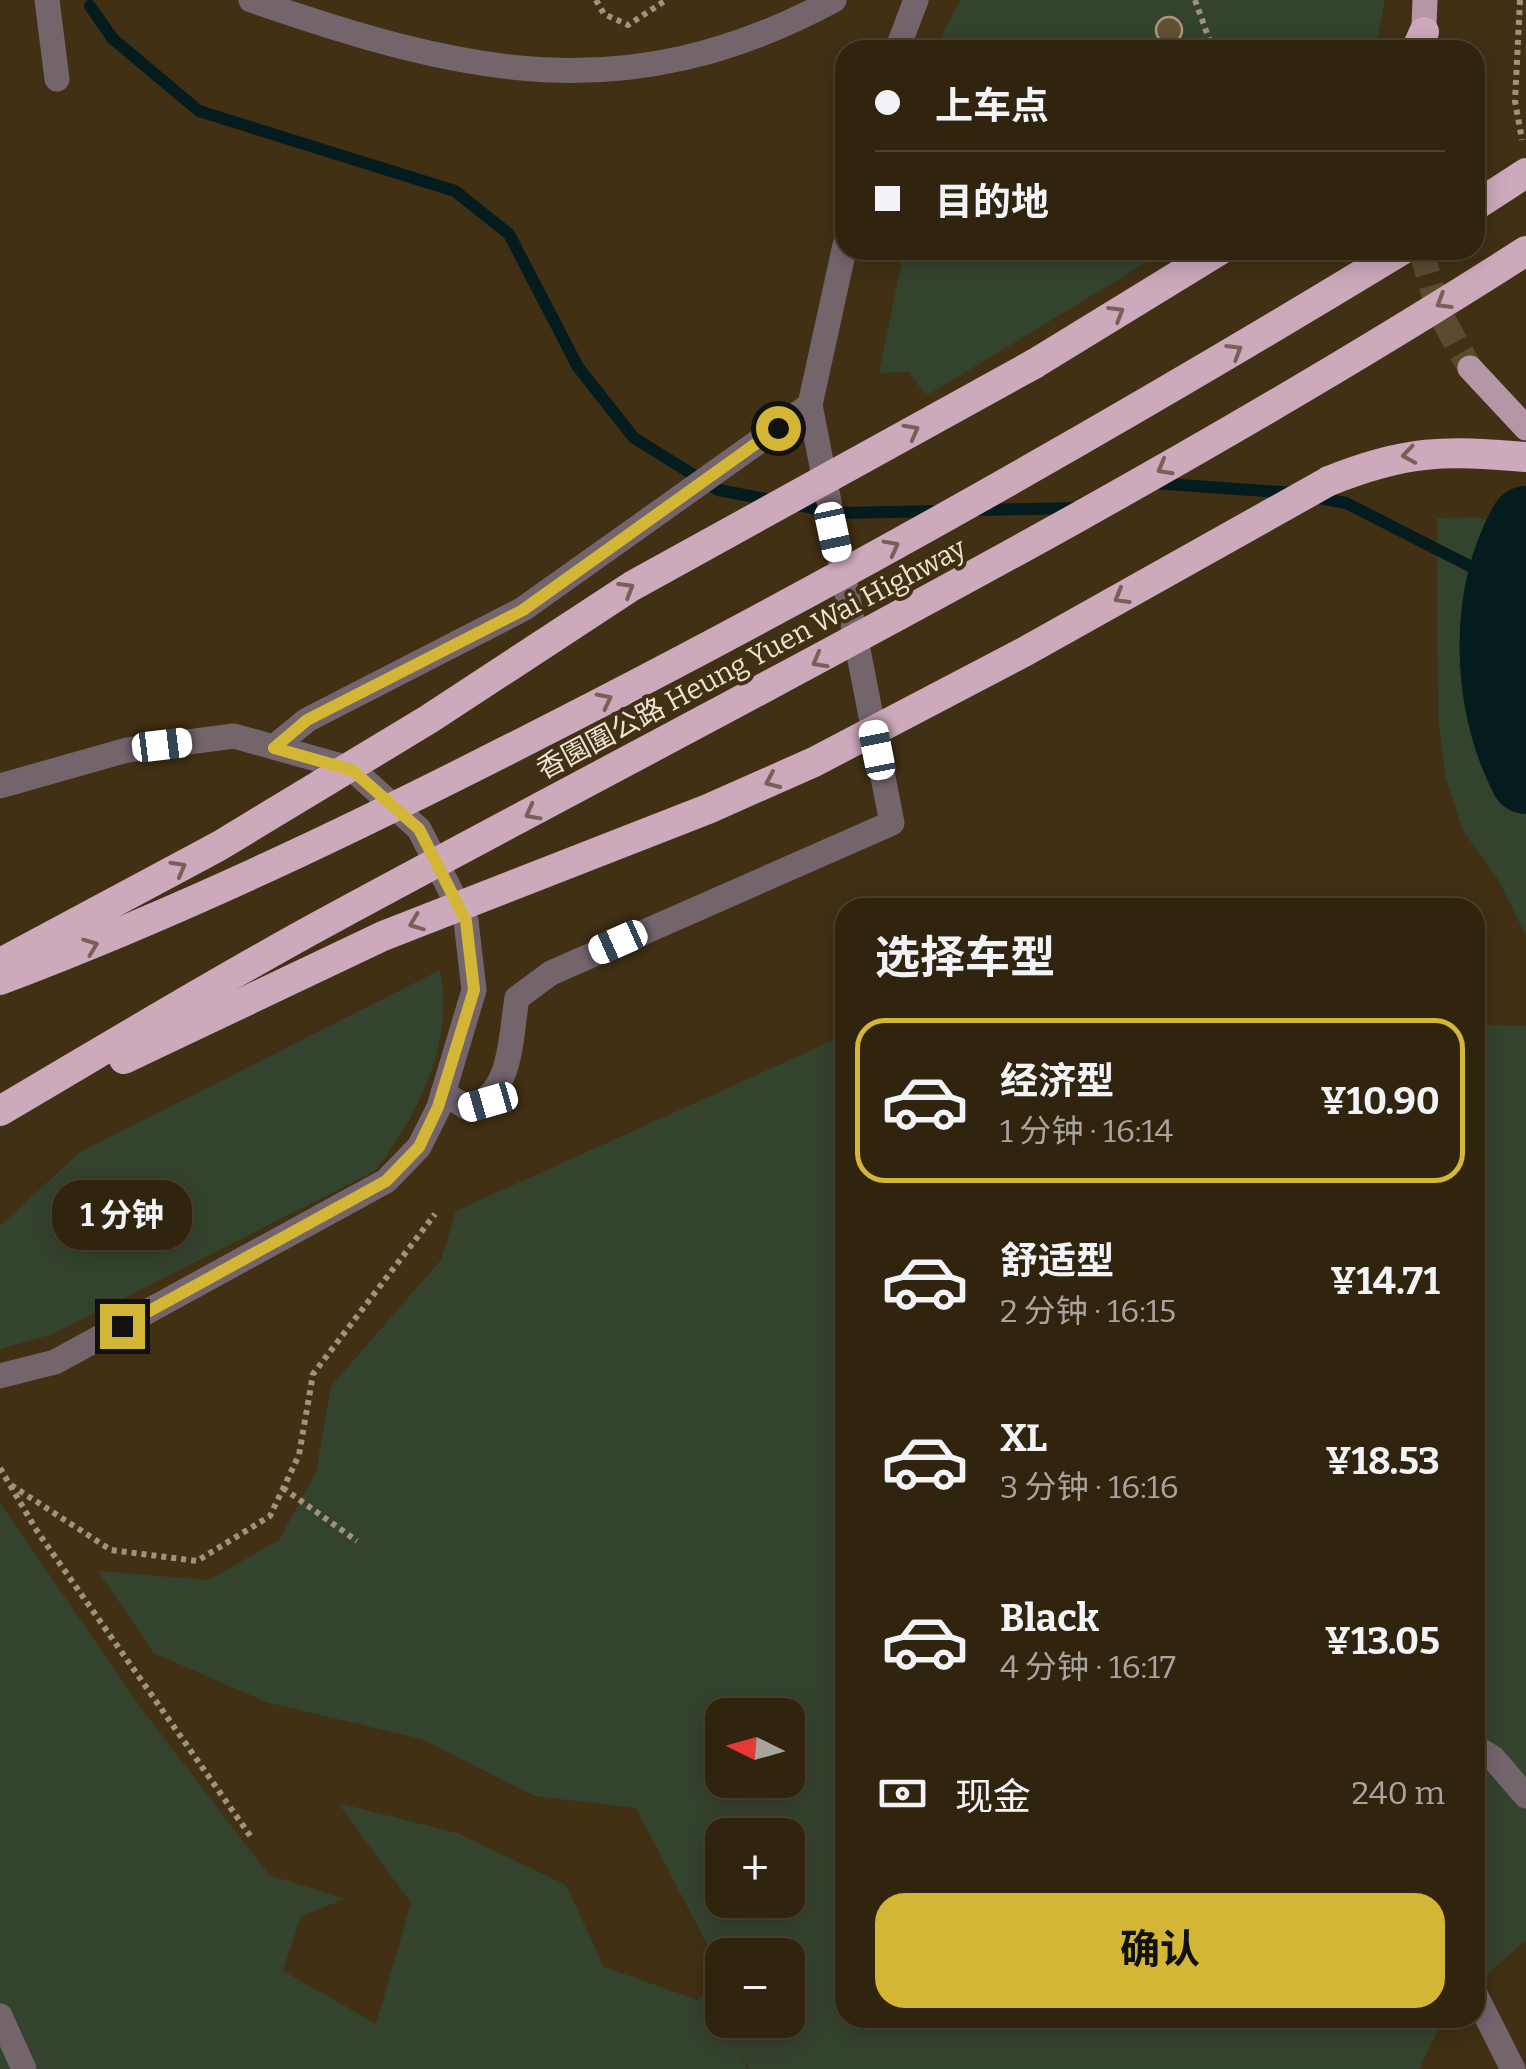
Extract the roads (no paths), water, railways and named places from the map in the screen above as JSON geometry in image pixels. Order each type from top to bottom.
[{"type":"highway","points":[[1485,200],[1526,173]]},
{"type":"highway","name":"香園圍公路 Heung Yuen Wai Highway","points":[[0,1111],[328,921],[789,678],[1229,431],[1526,250]]},
{"type":"highway","points":[[0,962],[220,846],[429,720],[632,586],[1034,364],[1204,260]]},
{"type":"highway","name":"香園圍公路 Heung Yuen Wai Highway","points":[[0,980],[127,932],[259,873],[655,675],[958,511],[1385,260]]},
{"type":"highway","points":[[0,1120],[383,936],[708,810],[814,762],[1024,652],[1329,481],[1380,460],[1414,453],[1526,457]]},
{"type":"main road","points":[[1421,40],[1426,0]]},
{"type":"main road","points":[[1470,368],[1516,419]]},
{"type":"street","points":[[47,0],[57,79]]},
{"type":"street","points":[[251,0],[426,56],[512,69],[559,71],[655,64],[708,52],[760,35],[834,0]]},
{"type":"street","points":[[900,40],[916,0]]},
{"type":"street","points":[[442,1093],[468,1108],[488,1102],[503,1080],[518,998],[551,972],[892,823],[810,405],[842,260]]},
{"type":"street","points":[[274,748],[307,720],[523,610],[810,405]]},
{"type":"street","points":[[0,786],[126,750],[234,736],[352,770],[419,829],[466,921],[474,990],[442,1093],[419,1147],[386,1181],[55,1362],[0,1376]]},
{"type":"street","points":[[1485,1754],[1526,1796]]},
{"type":"street","points":[[1485,2014],[1513,2069]]},
{"type":"street","points":[[0,2016],[24,2069]]},
{"type":"waterway","points":[[90,6],[113,39],[199,111],[455,191],[509,234],[578,367],[634,438],[718,490],[840,513],[939,511]]},
{"type":"waterway","points":[[1154,483],[1294,493]]},
{"type":"waterway","points":[[1314,497],[1346,503],[1501,582]]},
{"type":"waterway","points":[[974,510],[1079,508]]},
{"type":"waterway","points":[[1526,522],[1503,583],[1496,650],[1504,717],[1526,778]]},
{"type":"tunnel","points":[[1424,260],[1439,312],[1470,368]]}]
